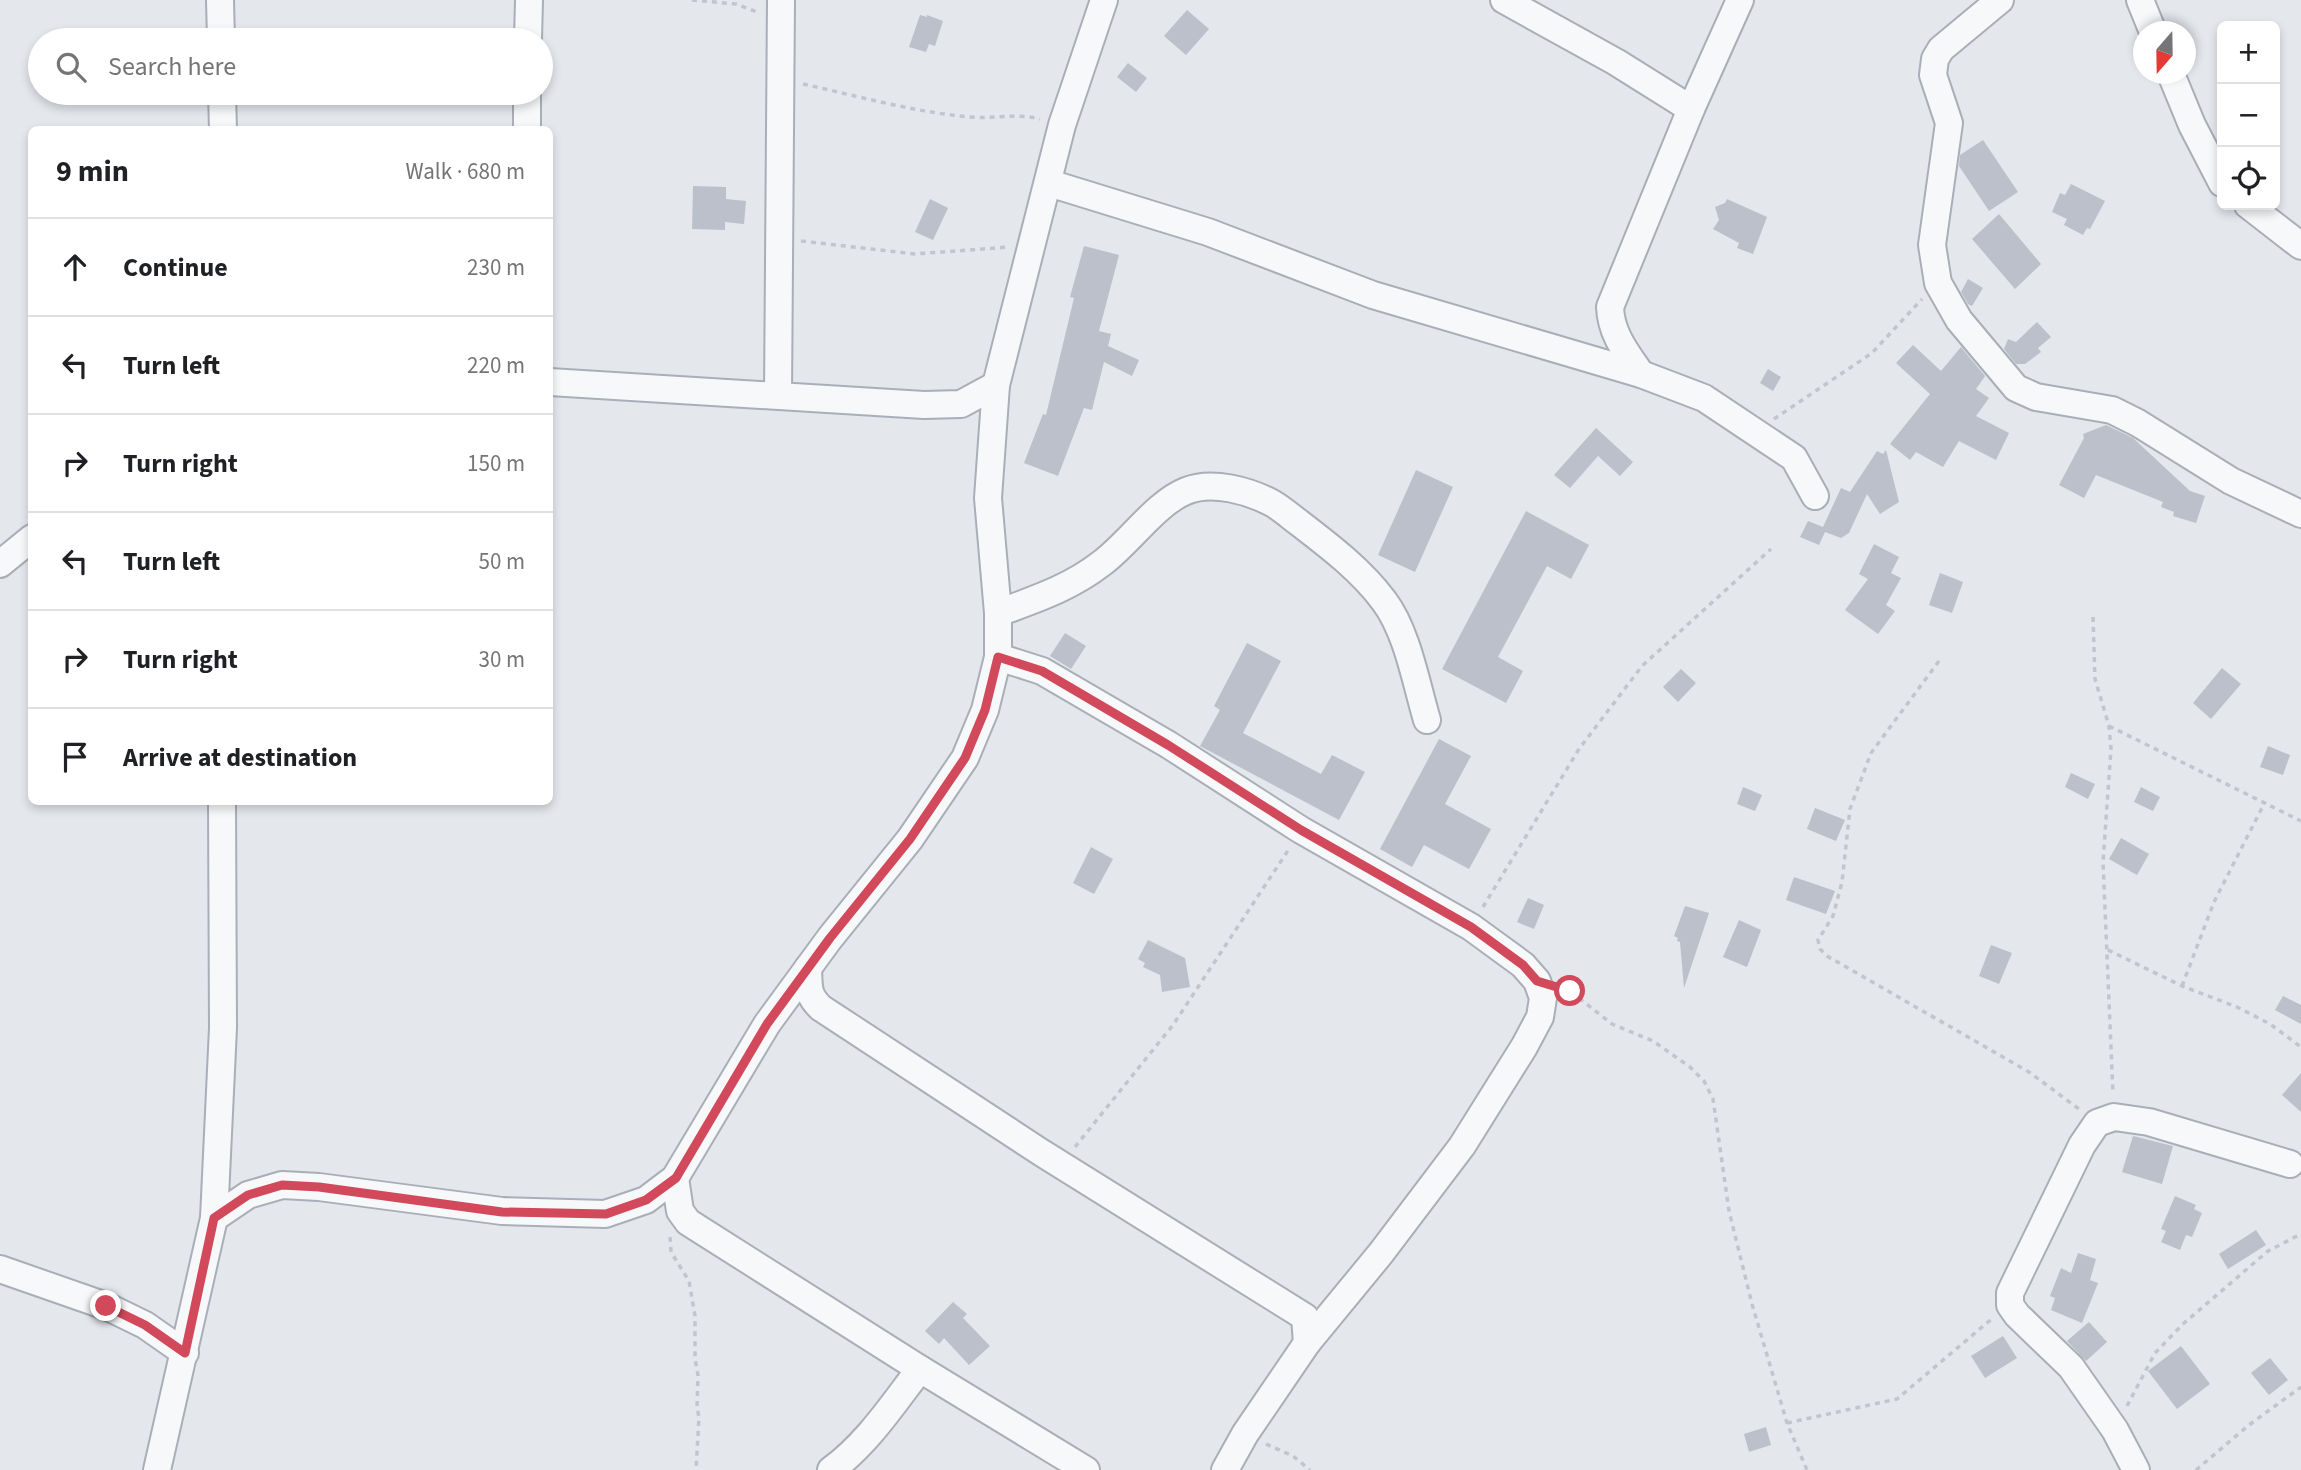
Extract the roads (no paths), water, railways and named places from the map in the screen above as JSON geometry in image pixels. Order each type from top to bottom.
[{"type":"street","points":[[220,0],[221,28]]},
{"type":"street","points":[[528,28],[529,0]]},
{"type":"street","points":[[214,1218],[248,1195],[282,1185],[332,1188],[502,1212],[606,1214],[646,1200],[676,1178],[767,1024],[910,839],[965,758],[985,710],[998,657],[998,613],[988,498],[996,385],[1062,125],[1104,0]]},
{"type":"street","points":[[1504,0],[1616,62],[1691,109]]},
{"type":"street","points":[[1641,374],[1616,337],[1610,321],[1610,307],[1691,109],[1740,0]]},
{"type":"street","points":[[2000,0],[1941,49],[1933,75],[1946,107],[1949,123],[1932,245],[1938,283],[1959,320],[2016,387],[2036,397],[2112,410],[2138,423],[2231,481],[2301,514]]},
{"type":"street","points":[[2140,0],[2149,21]]},
{"type":"street","points":[[778,395],[782,11]]},
{"type":"street","points":[[2175,84],[2192,125],[2217,173]]},
{"type":"street","points":[[222,105],[223,126]]},
{"type":"street","points":[[527,105],[527,126]]},
{"type":"street","points":[[1049,183],[1208,232],[1373,295],[1641,374],[1704,398],[1794,458],[1815,496]]},
{"type":"street","points":[[2254,210],[2301,246]]},
{"type":"street","points":[[553,382],[924,405],[961,404],[996,385]]},
{"type":"street","points":[[961,404],[992,430]]},
{"type":"street","points":[[998,613],[1067,588],[1103,563],[1171,498],[1189,489],[1209,486],[1241,490],[1273,504],[1312,533],[1357,571],[1385,602],[1402,636],[1427,720]]},
{"type":"street","points":[[0,564],[28,541]]},
{"type":"street","points":[[998,657],[1042,671],[1168,745],[1301,830],[1471,927],[1523,965],[1537,981],[1543,998],[1540,1017],[1462,1146],[1381,1253],[1307,1343],[1245,1434],[1225,1470]]},
{"type":"street","points":[[157,1470],[214,1218],[223,1028],[222,805]]},
{"type":"street","points":[[808,968],[809,991],[812,1000],[821,1008],[1061,1165],[1304,1317],[1307,1343]]},
{"type":"street","points":[[2136,1470],[2115,1430],[2071,1367],[2010,1305],[2010,1293],[2082,1145],[2106,1120],[2149,1122],[2290,1164]]},
{"type":"street","points":[[676,1178],[680,1211],[688,1222],[1086,1470]]},
{"type":"street","points":[[0,1269],[106,1306],[145,1325],[185,1353]]},
{"type":"street","points":[[831,1470],[844,1461],[876,1426],[920,1369]]}]
